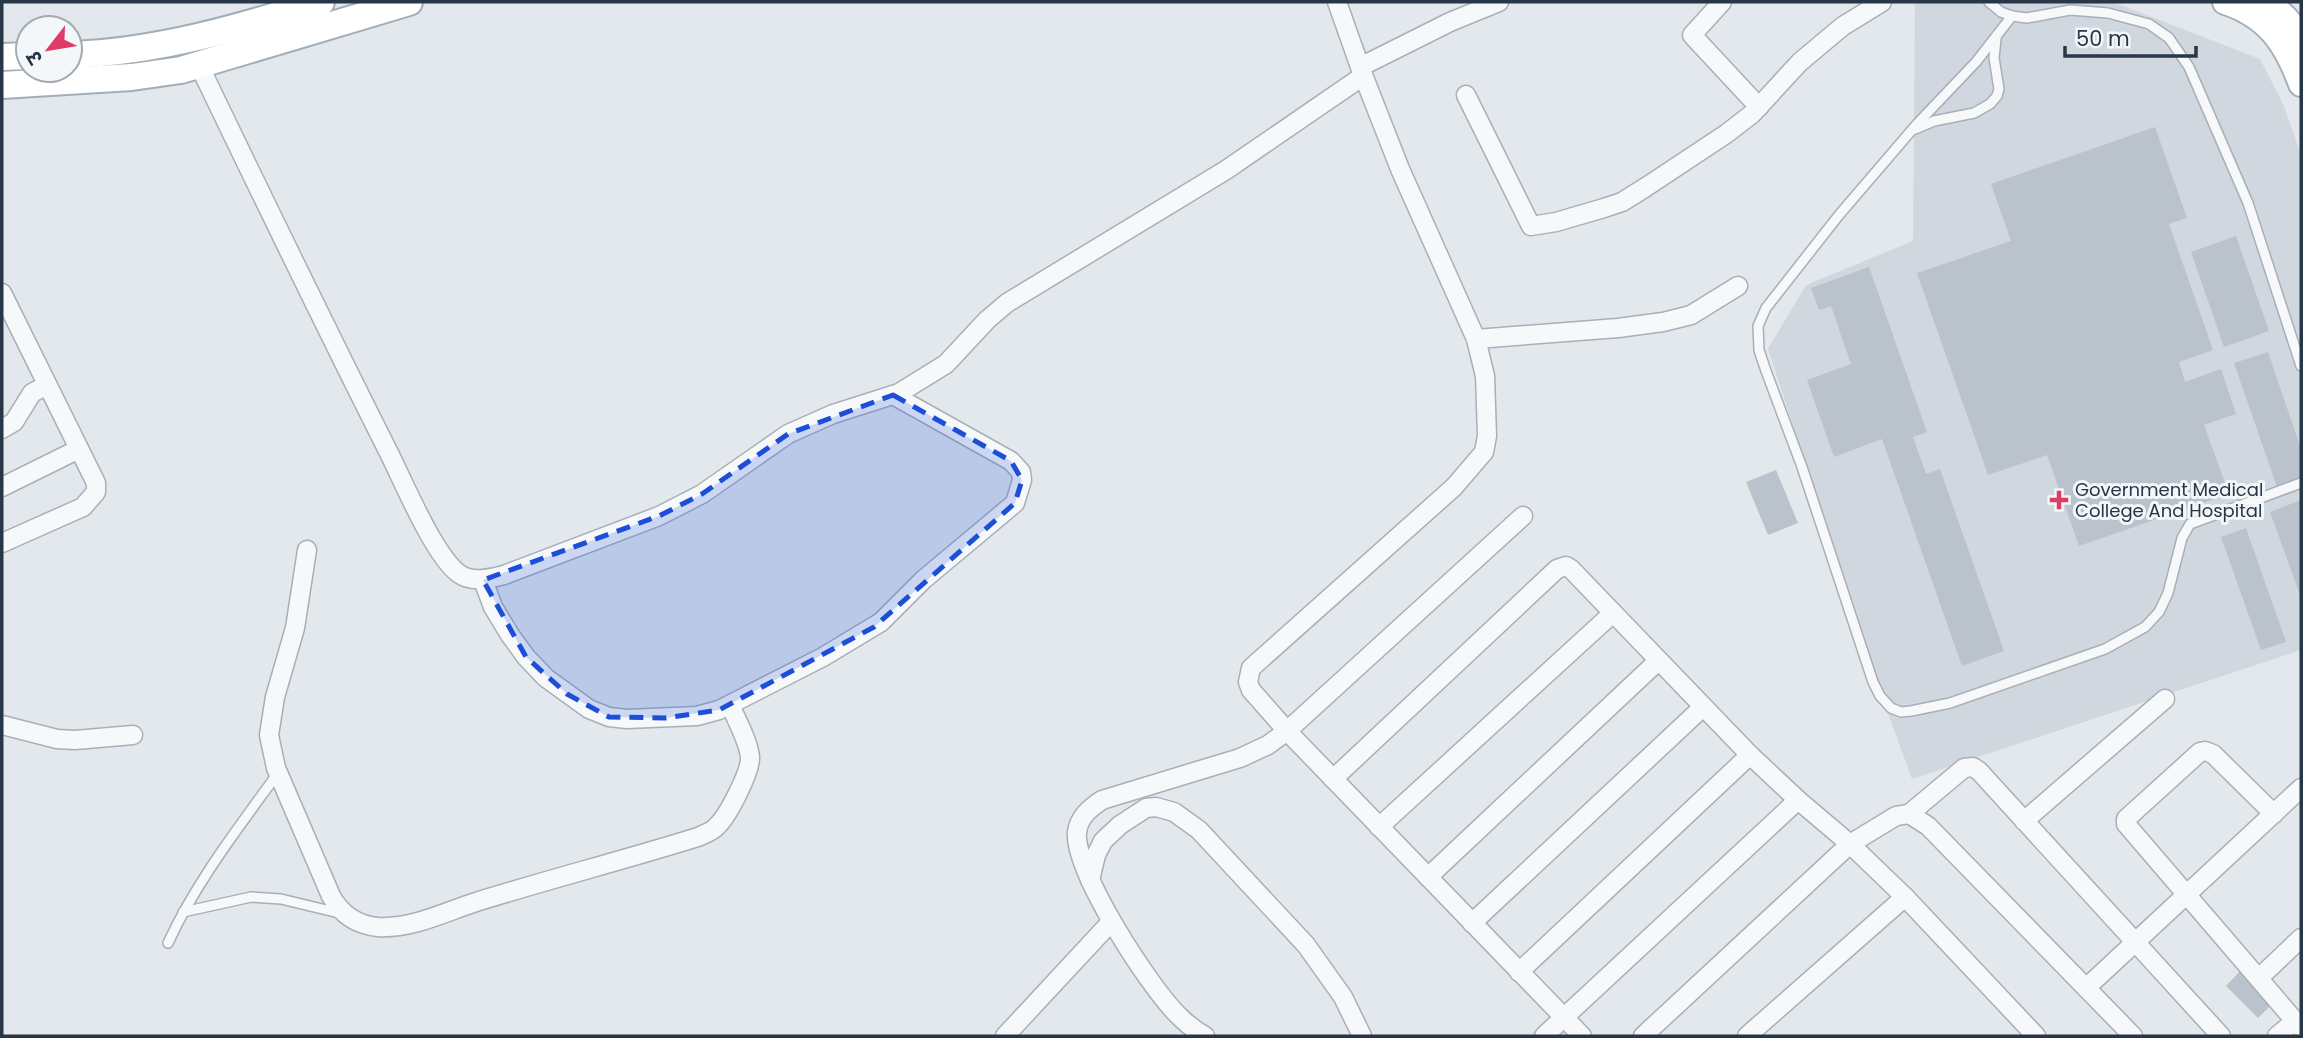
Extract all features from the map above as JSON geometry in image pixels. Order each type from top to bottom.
[{"type":"main road","points":[[84,54],[198,38],[321,2]]},
{"type":"main road","points":[[2,85],[132,77],[181,70],[409,2]]},
{"type":"main road","points":[[2225,2],[2255,16],[2270,28],[2292,59],[2301,84]]},
{"type":"main road","points":[[2264,2],[2282,12],[2294,26],[2301,42]]},
{"type":"street","points":[[1337,2],[1361,72],[1400,169],[1476,339],[1485,376],[1487,436],[1484,452],[1454,487],[1251,668],[1248,682],[1251,690],[1287,731],[1582,1036]]},
{"type":"street","points":[[198,65],[343,363],[436,545],[458,573],[468,578],[484,580],[504,575],[659,516],[702,495],[799,428],[913,387],[946,364],[987,320],[1007,303],[1226,170],[1361,72],[1450,22],[1499,2]]},
{"type":"street","points":[[1722,2],[1692,35],[1759,107]]},
{"type":"street","points":[[1466,95],[1531,226],[1556,222],[1622,201],[1717,141],[1759,107],[1818,46],[1856,16],[1882,2]]},
{"type":"street","points":[[1476,339],[1663,322],[1691,315],[1738,286]]},
{"type":"street","points":[[2,293],[96,483],[96,492],[83,507],[2,543]]},
{"type":"street","points":[[2,429],[14,422],[32,393],[47,385]]},
{"type":"street","points":[[484,580],[493,607],[526,657],[546,678],[589,709],[609,717],[627,719],[697,716],[719,710],[823,657],[874,627],[923,580],[1014,503],[1021,490],[1022,481],[1021,472],[1011,461],[893,395]]},
{"type":"street","points":[[2,487],[79,449]]},
{"type":"street","points":[[1205,1036],[1171,1007],[1111,922],[1082,857],[1077,834],[1080,822],[1089,809],[1102,800],[1268,745],[1287,731],[1523,516]]},
{"type":"street","points":[[307,550],[295,628],[270,722],[271,750],[278,773],[331,896],[345,915],[363,924],[378,927],[414,923],[709,832],[717,827],[724,817],[748,771],[750,754],[730,705]]},
{"type":"street","points":[[1333,779],[1557,569],[1566,566],[1572,569],[1750,755],[1905,897],[2036,1036]]},
{"type":"street","points":[[1379,827],[1613,613]]},
{"type":"street","points":[[1428,877],[1658,661]]},
{"type":"street","points":[[2024,821],[2165,699]]},
{"type":"street","points":[[1472,923],[1703,707]]},
{"type":"street","points":[[2,725],[57,739],[133,735]]},
{"type":"street","points":[[2274,814],[2213,754],[2205,751],[2200,752],[2126,819],[2127,828],[2188,895],[2298,1025],[2277,1036]]},
{"type":"street","points":[[1519,972],[1750,755]]},
{"type":"street","points":[[1643,1036],[1850,844],[1896,816],[1909,814],[1964,768],[1969,767],[1979,771],[2221,1036]]},
{"type":"street","points":[[2086,988],[2301,788]]},
{"type":"street","points":[[1544,1036],[1798,800]]},
{"type":"street","points":[[1090,880],[1096,855],[1103,841],[1120,825],[1146,808],[1156,807],[1174,812],[1199,830],[1306,945],[1343,997],[1363,1036]]},
{"type":"street","points":[[1909,814],[1928,826],[2086,988],[2125,1033]]},
{"type":"street","points":[[1755,1033],[1905,897]]},
{"type":"street","points":[[1009,1035],[1111,922]]},
{"type":"street","points":[[2259,978],[2301,938]]},
{"type":"lane","points":[[1989,2],[2001,12],[2027,18],[2070,10],[2108,13],[2149,24],[2163,32],[2176,46],[2200,90],[2248,204],[2301,366]]},
{"type":"lane","points":[[2012,16],[1996,39],[1910,132],[1839,215],[1766,308],[1757,336],[1766,371],[1802,467],[1873,682],[1880,696],[1891,708],[1901,712],[1911,711],[1950,702],[2105,649],[2145,627],[2159,612],[2168,593],[2182,538],[2190,524],[2301,482]]},
{"type":"lane","points":[[1910,132],[1934,121],[1974,113],[1990,104],[1999,89],[1994,58],[1996,39]]},
{"type":"lane","points":[[168,943],[183,912],[233,835],[278,773]]},
{"type":"lane","points":[[183,912],[251,897],[282,899],[345,915]]},
{"type":"highlighted area","points":[[893,395],[1011,461],[1022,480],[1015,503],[874,627],[719,710],[665,718],[609,717],[567,694],[526,657],[483,580],[659,516],[702,494],[788,434]]},
{"type":"shaded area","name":"Government Medical College And Hospital","points":[[1915,2],[2113,2],[2260,59],[2284,106],[2301,155],[2301,650],[1912,779],[1879,689],[1768,349],[1806,285],[1913,241]]},
{"type":"building","points":[[2155,127],[2187,218],[2169,224],[2213,350],[2179,362],[2185,382],[2221,369],[2236,414],[2204,425],[2229,494],[2079,546],[2047,455],[1988,475],[1917,273],[2011,241],[1991,184]]},
{"type":"building","points":[[2236,236],[2269,331],[2224,347],[2191,252]]},
{"type":"building","points":[[1869,267],[1927,432],[1913,437],[1926,474],[1940,469],[2004,651],[1962,666],[1882,439],[1834,457],[1807,380],[1851,364],[1831,306],[1819,310],[1811,288]]},
{"type":"building","points":[[2268,352],[2301,449],[2301,479],[2277,487],[2234,363]]},
{"type":"building","points":[[1776,470],[1798,523],[1768,535],[1746,482]]},
{"type":"building","points":[[2301,500],[2301,598],[2270,512]]},
{"type":"building","points":[[2246,528],[2286,642],[2261,650],[2221,537]]},
{"type":"building","points":[[2243,968],[2276,1000],[2258,1018],[2226,986]]},
{"type":"place","name":"Government Medical College And Hospital","points":[[2059,500]]}]
